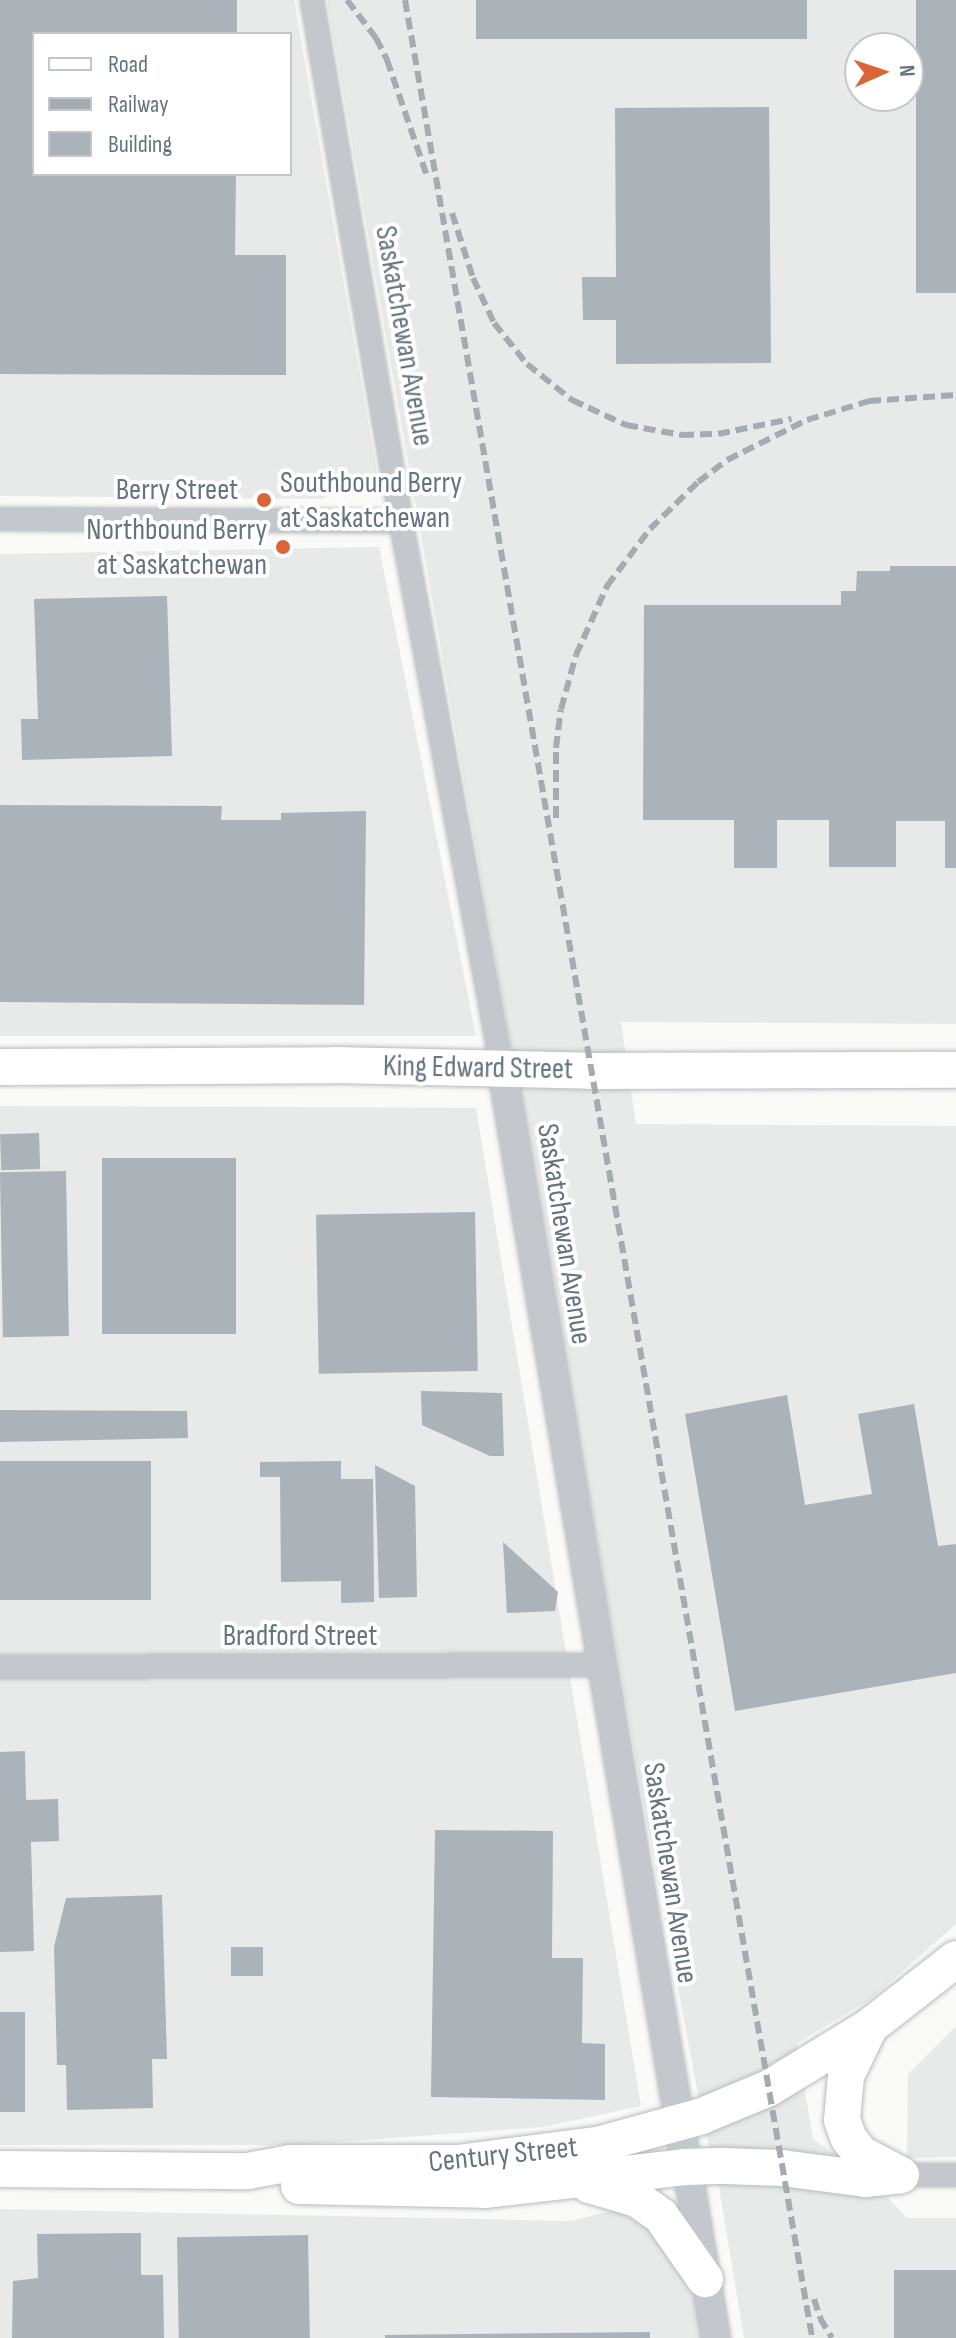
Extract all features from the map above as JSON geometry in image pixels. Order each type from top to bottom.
[{"type":"main road","name":"King Edward Street","points":[[0,1067],[956,1070]]},
{"type":"main road","name":"Century Street","points":[[0,2169],[248,2171],[291,2163],[458,2163],[516,2158],[597,2145],[677,2124],[769,2088],[869,2027],[956,1959]]},
{"type":"main road","points":[[869,2027],[846,2076],[842,2120],[861,2154],[901,2175]]},
{"type":"main road","points":[[248,2171],[281,2184],[342,2189],[484,2190],[685,2167],[782,2168],[865,2179],[901,2175]]},
{"type":"main road","points":[[572,2182],[624,2194],[647,2205],[679,2239],[705,2279]]},
{"type":"street","name":"Saskatchewan Avenue","points":[[312,0],[401,521],[502,1068],[677,2124],[716,2338]]},
{"type":"street","name":"Berry Street","points":[[0,519],[401,521]]},
{"type":"street","name":"Bradford Street","points":[[0,1667],[601,1665]]},
{"type":"street","points":[[901,2175],[956,2175]]},
{"type":"shaded area","points":[[0,0],[294,0],[377,472],[322,499],[0,496]]},
{"type":"shaded area","points":[[327,0],[956,0],[956,1024],[621,1022],[636,1124],[956,1126],[956,1924],[871,1999],[797,2043],[813,2139],[867,2176],[907,2218],[956,2218],[956,2338],[744,2338],[719,2187],[702,2116],[646,1817]]},
{"type":"shaded area","points":[[379,547],[476,1036],[0,1036],[0,554]]},
{"type":"shaded area","points":[[0,1106],[476,1108],[641,2106],[543,2127],[294,2145],[0,2145]]},
{"type":"shaded area","points":[[956,2026],[956,2157],[907,2158],[908,2074]]},
{"type":"shaded area","points":[[665,2197],[685,2238],[703,2338],[0,2338],[0,2209],[571,2221]]},
{"type":"building","points":[[0,0],[237,0],[237,32],[32,32],[32,176],[236,176],[235,255],[286,255],[286,375],[0,374]]},
{"type":"building","points":[[476,0],[807,0],[807,39],[476,39]]},
{"type":"building","points":[[916,0],[956,0],[956,293],[916,293],[916,112],[924,112],[924,32],[916,32]]},
{"type":"building","points":[[769,107],[771,363],[616,364],[616,320],[583,320],[582,277],[616,277],[615,108]]},
{"type":"building","points":[[890,566],[956,566],[956,868],[945,868],[945,821],[896,821],[896,867],[829,867],[829,820],[777,820],[777,868],[734,868],[734,820],[643,820],[644,605],[841,605],[841,591],[856,591],[857,571],[890,571]]},
{"type":"building","points":[[167,596],[172,756],[22,760],[21,719],[38,719],[34,599]]},
{"type":"building","points":[[0,805],[222,806],[221,820],[281,820],[281,813],[366,811],[364,1005],[0,1002]]},
{"type":"building","points":[[39,1133],[40,1169],[1,1170],[0,1134]]},
{"type":"building","points":[[102,1158],[236,1158],[236,1334],[102,1334]]},
{"type":"building","points":[[66,1171],[69,1336],[3,1337],[0,1172]]},
{"type":"building","points":[[475,1212],[478,1371],[319,1374],[316,1215]]},
{"type":"building","points":[[421,1391],[502,1393],[504,1456],[490,1456],[422,1425]]},
{"type":"building","points":[[787,1395],[805,1505],[872,1494],[858,1414],[914,1404],[938,1546],[956,1544],[956,1673],[735,1711],[685,1414]]},
{"type":"building","points":[[0,1410],[187,1411],[188,1438],[0,1442]]},
{"type":"building","points":[[0,1461],[151,1461],[151,1600],[0,1600]]},
{"type":"building","points":[[341,1461],[341,1479],[373,1479],[374,1602],[341,1603],[341,1581],[281,1582],[280,1477],[260,1477],[260,1462]]},
{"type":"building","points":[[375,1465],[415,1486],[417,1597],[379,1598]]},
{"type":"building","points":[[503,1542],[558,1592],[555,1611],[507,1613]]},
{"type":"building","points":[[25,1751],[26,1800],[58,1799],[59,1841],[31,1842],[34,1951],[0,1952],[0,1752]]},
{"type":"building","points":[[435,1830],[553,1831],[552,1958],[583,1958],[582,2043],[605,2044],[605,2100],[431,2097]]},
{"type":"building","points":[[162,1895],[167,2059],[152,2059],[153,2108],[67,2110],[66,2065],[57,2065],[54,1947],[66,1898]]},
{"type":"building","points":[[231,1947],[263,1947],[263,1976],[231,1976]]},
{"type":"building","points":[[0,2012],[25,2012],[25,2112],[0,2112]]},
{"type":"building","points":[[141,2233],[141,2275],[163,2275],[164,2338],[12,2338],[13,2281],[38,2278],[37,2234]]},
{"type":"building","points":[[308,2235],[310,2338],[179,2338],[177,2237]]},
{"type":"building","points":[[894,2270],[956,2270],[956,2338],[894,2338]]},
{"type":"building","points":[[650,2332],[650,2338],[385,2338],[385,2335]]},
{"type":"railway","points":[[347,0],[376,38],[387,60],[427,176]]},
{"type":"railway","points":[[405,0],[812,2338]]},
{"type":"railway","points":[[452,213],[473,278],[494,323],[527,364],[572,400],[626,425],[682,435],[718,434],[791,419]]},
{"type":"railway","points":[[556,818],[556,748],[561,709],[576,655],[607,586],[650,529],[698,482],[727,460],[807,420],[869,401],[956,395]]},
{"type":"railway","points":[[814,2299],[820,2318],[832,2338]]},
{"type":"place","name":"Southbound Berry at Saskatchewan","points":[[264,500]]},
{"type":"place","name":"Northbound Berry at Saskatchewan","points":[[283,547]]}]
